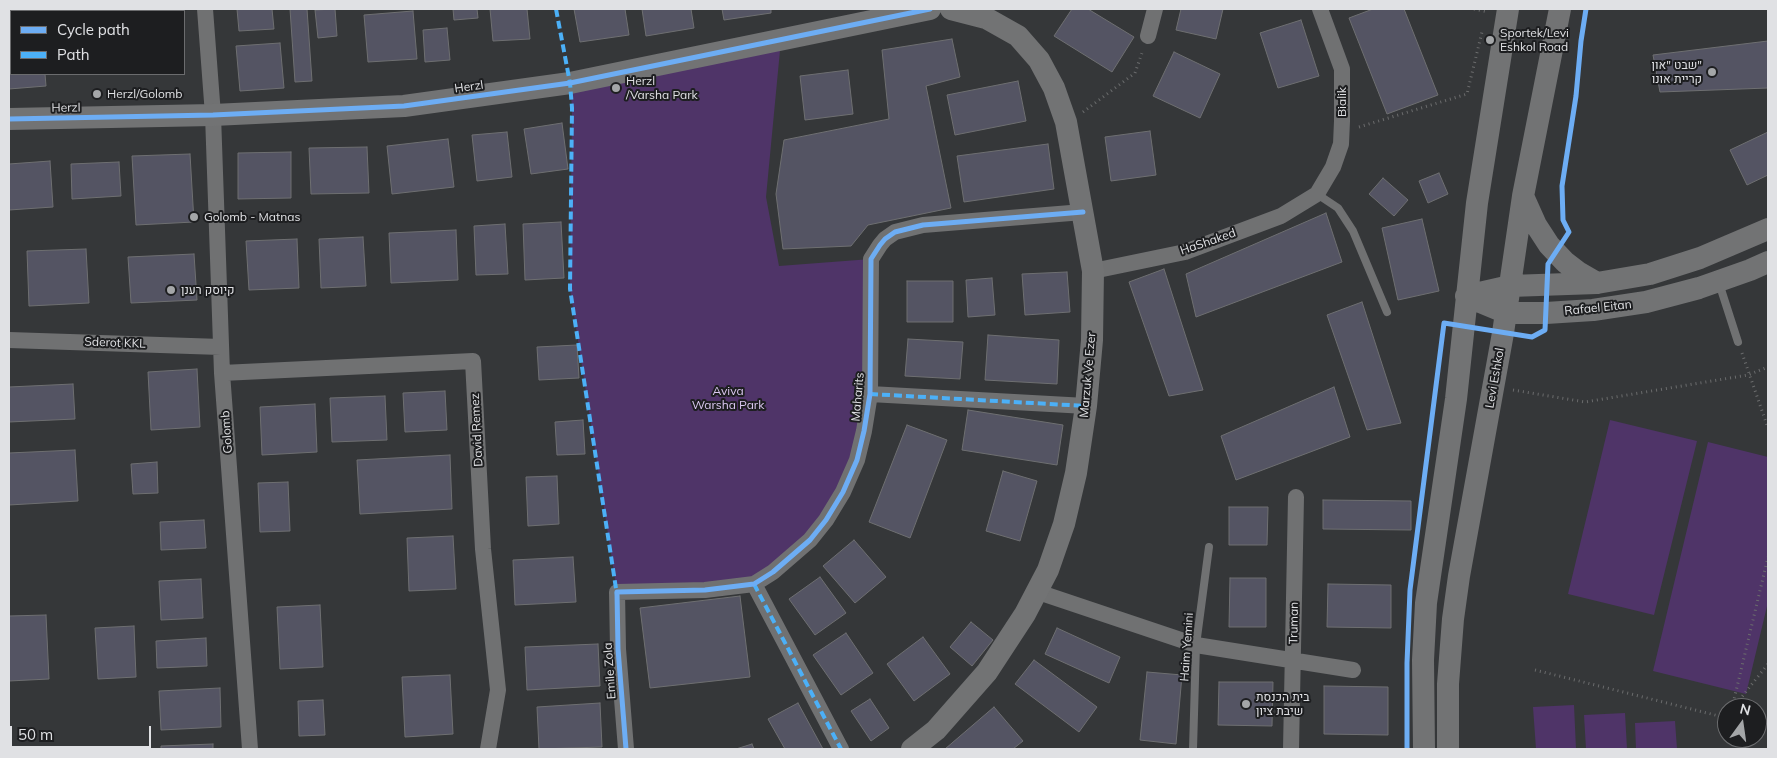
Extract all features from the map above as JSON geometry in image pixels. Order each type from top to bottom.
[{"type":"street","name":"Golomb","points":[[205,9],[213,115],[222,372],[250,749]]},
{"type":"street","name":"Herzl","points":[[9,119],[213,115],[404,106],[570,83],[794,38],[926,9]]},
{"type":"street","name":"Marzuk Ve Ezer","points":[[912,749],[936,730],[988,672],[1013,635],[1038,592],[1064,524],[1076,472],[1086,406],[1092,340],[1093,271],[1083,212],[1066,122],[1046,71],[1018,36],[986,18],[952,9]]},
{"type":"street","points":[[1148,36],[1154,9]]},
{"type":"street","name":"Bialik","points":[[1317,194],[1333,167],[1341,144],[1342,132],[1342,69],[1320,9]]},
{"type":"street","name":"Levi Eshkol","points":[[1448,749],[1448,684],[1453,620],[1460,567],[1494,386],[1523,196],[1560,9]]},
{"type":"street","points":[[1424,749],[1422,660],[1426,603],[1456,399],[1497,10]]},
{"type":"street","name":"HaShaked","points":[[1093,271],[1185,252],[1281,216],[1317,194]]},
{"type":"street","points":[[1523,196],[1536,225],[1549,245],[1565,262],[1597,283]]},
{"type":"street","name":"Maharits","points":[[618,592],[704,590],[754,584],[774,572],[810,540],[826,520],[839,499],[856,460],[864,431],[870,394],[871,259],[874,252],[885,239],[895,232],[924,226],[1083,212]]},
{"type":"street","name":"Rafael Eitan","points":[[1466,296],[1510,286],[1597,283],[1650,274],[1700,258],[1768,228]]},
{"type":"street","name":"Rafael Eitan","points":[[1466,296],[1506,313],[1593,310],[1646,302],[1718,282],[1768,262]]},
{"type":"street","name":"Sderot KKL","points":[[9,340],[221,347]]},
{"type":"street","name":"David Remez","points":[[222,372],[473,361],[483,549],[498,690],[488,749]]},
{"type":"street","name":"Maharits","points":[[870,394],[1086,406]]},
{"type":"street","name":"Truman","points":[[1292,749],[1296,497]]},
{"type":"street","points":[[754,584],[841,749]]},
{"type":"street","name":"Emile Zola","points":[[618,592],[618,649],[626,749]]},
{"type":"street","points":[[1038,592],[1196,646],[1353,670]]},
{"type":"lane","points":[[1317,194],[1338,208],[1354,231],[1387,312]]},
{"type":"lane","points":[[1718,282],[1738,342]]},
{"type":"lane","name":"Haim Yemini","points":[[1194,749],[1196,646],[1209,547]]},
{"type":"path","points":[[1485,20],[1497,10]]},
{"type":"path","points":[[1342,132],[1467,94],[1482,30]]},
{"type":"path","points":[[1066,122],[1093,106],[1135,73],[1148,36]]},
{"type":"path","points":[[1738,342],[1768,428]]},
{"type":"path","points":[[1494,386],[1585,402],[1748,374],[1768,367]]},
{"type":"path","points":[[1735,698],[1768,557]]},
{"type":"path","points":[[1741,698],[1768,664]]},
{"type":"path","points":[[1535,670],[1717,716]]},
{"type":"green space","name":"Aviva Warsha Park","points":[[781,40],[766,197],[779,266],[871,259],[864,431],[826,520],[754,584],[617,592],[570,289],[572,108],[570,83]]},
{"type":"green space","points":[[1610,420],[1697,441],[1654,615],[1568,594]]},
{"type":"green space","points":[[1708,442],[1768,457],[1768,602],[1746,694],[1653,671]]},
{"type":"green space","points":[[1574,705],[1576,749],[1536,749],[1533,707]]},
{"type":"green space","points":[[1625,713],[1627,749],[1586,749],[1584,715]]},
{"type":"green space","points":[[1675,721],[1677,749],[1636,749],[1635,723]]},
{"type":"building","points":[[9,9],[41,9],[10,10],[9,34]]},
{"type":"building","points":[[56,9],[175,9],[160,10]]},
{"type":"building","points":[[237,9],[272,9],[274,29],[239,31]]},
{"type":"building","points":[[290,9],[307,9],[312,81],[295,82]]},
{"type":"building","points":[[335,9],[337,36],[318,38],[315,10]]},
{"type":"building","points":[[453,9],[477,9],[478,18],[454,20]]},
{"type":"building","points":[[490,9],[527,9],[530,39],[493,41]]},
{"type":"building","points":[[574,9],[625,9],[629,35],[580,42]]},
{"type":"building","points":[[642,9],[691,9],[694,28],[646,36]]},
{"type":"building","points":[[722,9],[771,9],[771,13],[724,20]]},
{"type":"building","points":[[1072,9],[1088,9],[1134,37],[1112,72],[1054,36]]},
{"type":"building","points":[[1181,9],[1223,9],[1216,39],[1176,30]]},
{"type":"building","points":[[1373,9],[1404,9],[1438,95],[1387,114],[1349,18]]},
{"type":"building","points":[[413,11],[417,59],[368,62],[364,15]]},
{"type":"building","points":[[1301,20],[1319,76],[1278,88],[1260,33]]},
{"type":"building","points":[[447,28],[450,60],[425,62],[423,30]]},
{"type":"building","points":[[952,39],[960,77],[926,86],[951,208],[868,225],[851,246],[783,249],[776,194],[784,140],[889,119],[882,50]]},
{"type":"building","name":"שבט \"און\" קריית אונו","points":[[1768,41],[1768,88],[1660,92],[1653,55]]},
{"type":"building","points":[[280,43],[284,88],[240,91],[236,46]]},
{"type":"building","points":[[1174,52],[1220,74],[1200,118],[1153,96]]},
{"type":"building","points":[[9,54],[10,75],[45,75],[46,86],[9,89]]},
{"type":"building","points":[[848,70],[853,114],[805,120],[800,76]]},
{"type":"building","points":[[1018,81],[1026,121],[955,135],[947,95]]},
{"type":"building","points":[[562,123],[568,169],[531,174],[524,129]]},
{"type":"building","points":[[1150,131],[1156,175],[1111,181],[1105,137]]},
{"type":"building","points":[[507,132],[512,177],[477,181],[472,135]]},
{"type":"building","points":[[1768,132],[1768,175],[1747,185],[1730,150]]},
{"type":"building","points":[[448,139],[454,187],[392,194],[387,146]]},
{"type":"building","points":[[1048,144],[1054,189],[964,202],[957,156]]},
{"type":"building","points":[[367,147],[369,193],[311,194],[309,148]]},
{"type":"building","points":[[291,152],[291,198],[238,199],[238,153]]},
{"type":"building","points":[[190,154],[194,222],[136,225],[132,156]]},
{"type":"building","points":[[50,161],[53,207],[9,210],[9,164]]},
{"type":"building","points":[[119,162],[121,196],[72,199],[71,164]]},
{"type":"building","points":[[1439,173],[1448,194],[1428,203],[1419,181]]},
{"type":"building","points":[[1383,178],[1408,200],[1394,216],[1369,194]]},
{"type":"building","points":[[1326,213],[1342,262],[1196,317],[1186,274]]},
{"type":"building","points":[[1422,219],[1439,291],[1398,300],[1382,228]]},
{"type":"building","points":[[561,222],[564,278],[525,280],[523,224]]},
{"type":"building","points":[[505,224],[508,274],[476,275],[474,226]]},
{"type":"building","points":[[456,230],[458,280],[391,283],[389,233]]},
{"type":"building","points":[[363,237],[366,286],[321,288],[319,239]]},
{"type":"building","points":[[297,239],[299,288],[249,290],[246,241]]},
{"type":"building","points":[[86,249],[89,303],[29,306],[27,251]]},
{"type":"building","points":[[194,254],[197,300],[131,303],[128,257]]},
{"type":"building","points":[[1164,269],[1203,390],[1169,396],[1129,282]]},
{"type":"building","points":[[1067,272],[1070,312],[1025,315],[1022,274]]},
{"type":"building","points":[[992,278],[995,315],[968,317],[966,280]]},
{"type":"building","points":[[907,281],[953,281],[953,322],[907,322]]},
{"type":"building","points":[[1362,302],[1401,423],[1367,430],[1327,315]]},
{"type":"building","points":[[988,335],[1059,340],[1057,384],[985,380]]},
{"type":"building","points":[[908,339],[963,342],[960,379],[905,376]]},
{"type":"building","points":[[577,345],[579,378],[539,380],[537,347]]},
{"type":"building","points":[[197,369],[200,427],[151,430],[148,372]]},
{"type":"building","points":[[73,384],[75,419],[9,422],[9,387]]},
{"type":"building","points":[[1334,387],[1350,437],[1236,480],[1221,436]]},
{"type":"building","points":[[445,391],[447,430],[405,432],[403,393]]},
{"type":"building","points":[[385,396],[387,440],[332,442],[330,398]]},
{"type":"building","points":[[315,404],[317,452],[262,455],[260,407]]},
{"type":"building","points":[[968,410],[1063,425],[1057,465],[962,450]]},
{"type":"building","points":[[583,420],[585,454],[557,455],[555,422]]},
{"type":"building","points":[[907,425],[947,440],[910,538],[869,522]]},
{"type":"building","points":[[75,450],[78,501],[9,505],[9,453]]},
{"type":"building","points":[[450,455],[452,509],[360,514],[357,460]]},
{"type":"building","points":[[157,462],[158,493],[133,494],[131,464]]},
{"type":"building","points":[[1003,471],[1037,481],[1020,541],[986,531]]},
{"type":"building","points":[[557,476],[559,524],[528,526],[526,477]]},
{"type":"building","points":[[288,482],[290,531],[260,532],[258,483]]},
{"type":"building","points":[[1323,500],[1411,501],[1411,530],[1323,529]]},
{"type":"building","points":[[1229,507],[1268,507],[1267,545],[1229,545]]},
{"type":"building","points":[[204,520],[206,548],[161,550],[160,522]]},
{"type":"building","points":[[453,536],[456,589],[409,591],[407,538]]},
{"type":"building","points":[[854,540],[886,577],[855,603],[823,566]]},
{"type":"building","points":[[573,557],[576,602],[515,605],[513,560]]},
{"type":"building","points":[[820,577],[846,613],[815,635],[789,599]]},
{"type":"building","points":[[1230,578],[1266,578],[1266,627],[1229,627]]},
{"type":"building","points":[[201,579],[203,618],[161,620],[159,581]]},
{"type":"building","points":[[1328,584],[1391,585],[1391,628],[1327,627]]},
{"type":"building","points":[[740,596],[750,677],[650,688],[640,608]]},
{"type":"building","points":[[320,605],[323,667],[280,669],[277,607]]},
{"type":"building","points":[[46,615],[49,679],[9,681],[9,616]]},
{"type":"building","points":[[971,622],[993,640],[972,666],[950,647]]},
{"type":"building","points":[[134,626],[136,677],[98,679],[95,628]]},
{"type":"building","points":[[1057,628],[1120,657],[1109,683],[1045,654]]},
{"type":"building","points":[[846,633],[873,673],[841,695],[813,655]]},
{"type":"building","points":[[923,637],[950,674],[914,701],[887,664]]},
{"type":"building","points":[[206,638],[207,666],[157,668],[156,641]]},
{"type":"building","points":[[598,644],[600,686],[527,690],[525,647]]},
{"type":"building","points":[[1034,660],[1097,707],[1079,732],[1015,684]]},
{"type":"building","points":[[1147,672],[1182,675],[1176,744],[1140,740]]},
{"type":"building","points":[[450,675],[453,734],[405,737],[402,677]]},
{"type":"building","name":"בית הכנסת שיבת ציון","points":[[1219,682],[1273,682],[1272,726],[1218,725]]},
{"type":"building","points":[[1324,686],[1388,687],[1388,735],[1324,734]]},
{"type":"building","points":[[220,688],[221,727],[161,730],[159,691]]},
{"type":"building","points":[[870,699],[889,728],[871,741],[851,711]]},
{"type":"building","points":[[323,700],[325,735],[299,736],[298,701]]},
{"type":"building","points":[[600,703],[602,747],[539,749],[537,707]]},
{"type":"building","points":[[798,703],[823,749],[785,749],[768,719]]},
{"type":"building","points":[[994,707],[1023,741],[1013,749],[945,749]]},
{"type":"building","points":[[213,744],[213,749],[161,749],[161,746]]},
{"type":"building","points":[[752,744],[754,749],[736,749]]},
{"type":"marked path","points":[[556,9],[570,83],[572,108],[570,289],[617,595]]},
{"type":"marked path","points":[[870,394],[1086,406]]},
{"type":"marked path","points":[[754,584],[841,749]]},
{"type":"cycle path","points":[[9,119],[213,115],[404,106],[570,83],[930,9]]},
{"type":"cycle path","points":[[1407,749],[1407,663],[1410,590],[1444,323],[1532,337],[1545,330],[1548,264],[1569,232],[1563,220],[1562,186],[1576,96],[1586,9]]},
{"type":"cycle path","points":[[626,749],[618,649],[617,592],[705,590],[754,584],[773,572],[810,540],[826,520],[843,492],[857,460],[864,431],[870,394],[871,259],[885,239],[895,232],[923,225],[1083,212]]},
{"type":"place","name":"Sportek/Levi Eshkol Road","points":[[1490,40]]},
{"type":"place","name":"שבט \"און\" קריית אונו","points":[[1712,72]]},
{"type":"place","name":"Herzl /Varsha Park","points":[[616,88]]},
{"type":"place","name":"Herzl/Golomb","points":[[97,94]]},
{"type":"place","name":"Golomb - Matnas","points":[[194,217]]},
{"type":"place","name":"קיוסק רענן","points":[[171,290]]},
{"type":"place","name":"בית הכנסת שיבת ציון","points":[[1246,704]]}]
